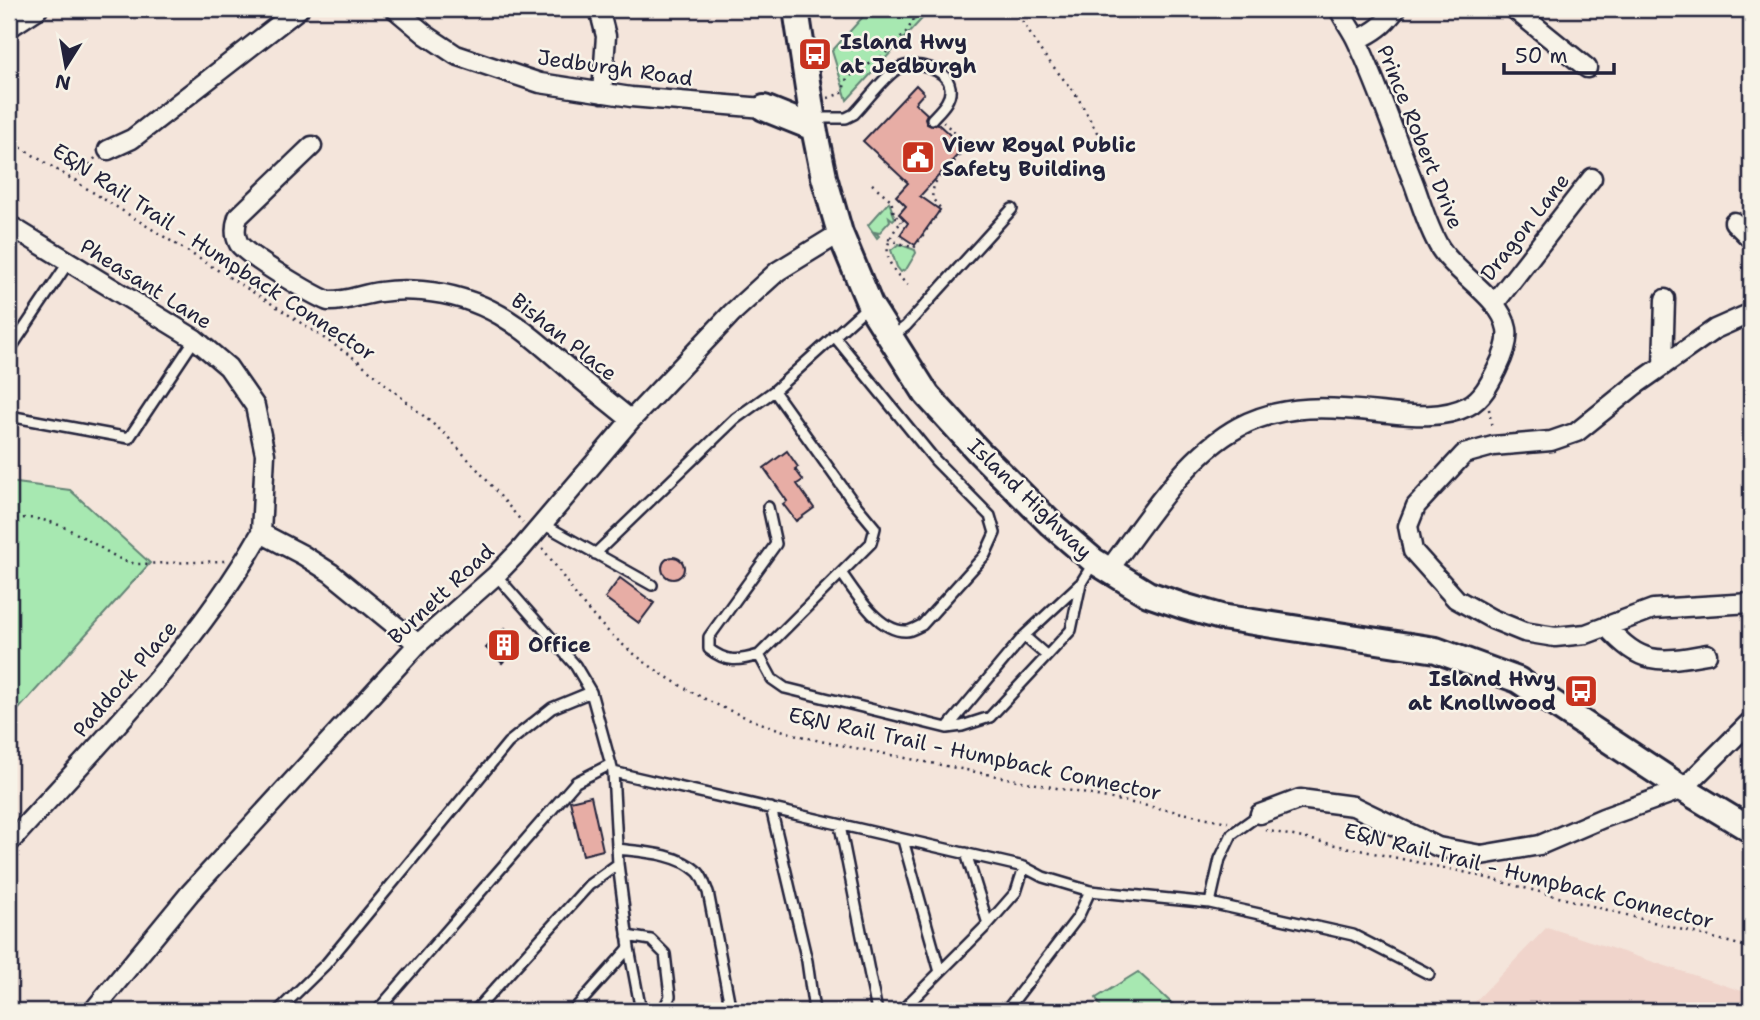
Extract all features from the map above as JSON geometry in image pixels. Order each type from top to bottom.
[{"type":"main road","name":"Island Highway","points":[[796,9],[824,177],[840,233],[870,305],[889,339],[927,395],[1051,524],[1101,566],[1147,594],[1221,617],[1436,650],[1518,680],[1683,789],[1751,830]]},
{"type":"main road","points":[[764,108],[811,107]]},
{"type":"main road","points":[[764,108],[811,107]]},
{"type":"street","points":[[9,28],[38,9]]},
{"type":"street","points":[[108,150],[132,138],[299,9]]},
{"type":"street","name":"Jedburgh Road","points":[[395,9],[456,55],[540,83],[602,93],[764,108]]},
{"type":"street","points":[[599,9],[606,36],[602,93]]},
{"type":"street","name":"Prince Robert Drive","points":[[1101,566],[1195,460],[1220,438],[1240,426],[1267,415],[1300,408],[1340,408],[1429,416],[1452,412],[1469,406],[1482,394],[1498,366],[1507,338],[1507,327],[1494,304],[1451,263],[1427,224],[1357,40],[1339,9]]},
{"type":"street","points":[[1357,40],[1376,32],[1396,9]]},
{"type":"street","points":[[1514,9],[1587,68]]},
{"type":"street","name":"Bishan Place","points":[[312,146],[238,217],[236,237],[246,251],[328,301],[338,302],[379,292],[421,291],[452,295],[489,307],[533,336],[631,420]]},
{"type":"street","name":"Dragon Lane","points":[[1494,304],[1592,178]]},
{"type":"street","points":[[1734,222],[1751,239]]},
{"type":"street","name":"Pheasant Lane","points":[[9,225],[195,338],[228,367],[255,406],[265,454],[261,533]]},
{"type":"street","name":"Burnett Road","points":[[93,1011],[190,893],[418,644],[496,575],[538,530],[631,420],[732,313],[778,271],[840,233]]},
{"type":"street","points":[[1663,366],[1665,299]]},
{"type":"street","points":[[1751,313],[1715,329],[1577,432],[1551,441],[1493,446],[1464,454],[1416,506],[1408,526],[1413,551],[1456,599],[1492,619],[1524,632],[1555,636],[1586,634],[1653,609],[1751,603]]},
{"type":"street","points":[[261,533],[331,573],[418,644]]},
{"type":"street","name":"Paddock Place","points":[[9,843],[172,662],[228,590],[261,533]]},
{"type":"street","points":[[1606,626],[1622,644],[1643,656],[1668,661],[1707,654]]},
{"type":"street","points":[[1260,814],[1300,799],[1353,806],[1438,847],[1481,855],[1540,845],[1603,818],[1683,789],[1751,721]]},
{"type":"lane","points":[[811,107],[846,118],[854,114],[896,69],[906,65],[935,70],[945,77],[950,85],[946,104],[932,119]]},
{"type":"lane","points":[[889,339],[906,326],[1012,209]]},
{"type":"lane","points":[[9,351],[68,263]]},
{"type":"lane","points":[[595,554],[735,419],[774,391],[870,305]]},
{"type":"lane","points":[[834,336],[935,460],[990,516],[995,533],[985,555],[922,625],[908,632],[894,628],[869,612],[842,574]]},
{"type":"lane","points":[[9,416],[129,438],[195,338]]},
{"type":"lane","points":[[768,507],[776,544],[709,637],[709,649],[720,658],[737,661],[759,654],[871,543],[875,528],[851,499],[774,391]]},
{"type":"lane","points":[[538,530],[595,554],[652,585]]},
{"type":"lane","points":[[947,728],[1024,636],[1101,566]]},
{"type":"lane","points":[[496,575],[575,664],[591,692],[612,768],[618,864],[627,936],[641,1011]]},
{"type":"lane","points":[[759,654],[772,679],[785,688],[947,728],[962,726],[990,717],[1071,630],[1081,583]]},
{"type":"lane","points":[[1024,636],[1047,656]]},
{"type":"lane","points":[[278,1011],[326,964],[508,743],[552,708],[591,692]]},
{"type":"lane","points":[[377,1011],[576,782],[612,768],[840,826],[1024,867],[1043,877],[1090,891],[1210,903],[1353,935],[1429,974]]},
{"type":"lane","points":[[771,808],[807,961],[814,1011]]},
{"type":"lane","points":[[1210,903],[1220,859],[1232,835],[1260,814]]},
{"type":"lane","points":[[840,826],[877,1011]]},
{"type":"lane","points":[[903,841],[940,972]]},
{"type":"lane","points":[[617,849],[651,853],[685,862],[700,874],[708,892],[731,1011]]},
{"type":"lane","points":[[966,853],[988,924]]},
{"type":"lane","points":[[475,1011],[590,885],[618,864]]},
{"type":"lane","points":[[901,1011],[988,924],[1016,892],[1024,867]]},
{"type":"lane","points":[[1006,1011],[1078,917],[1090,891]]},
{"type":"lane","points":[[627,936],[651,940],[665,954],[670,996],[663,1011]]},
{"type":"lane","points":[[573,1011],[629,948]]},
{"type":"path","points":[[811,107],[842,93],[847,78],[884,55],[907,31],[917,14],[925,9]]},
{"type":"path","points":[[1015,9],[1040,50],[1077,96],[1099,136]]},
{"type":"path","points":[[888,239],[914,248],[941,209],[932,198],[934,184],[969,145],[953,130]]},
{"type":"path","name":"E&N Rail Trail - Humpback Connector","points":[[9,140],[357,359],[444,435],[538,530],[587,609],[624,645],[690,690],[762,724],[820,741],[1455,870],[1751,948]]},
{"type":"path","points":[[76,181],[92,160]]},
{"type":"path","points":[[872,184],[891,200],[894,214],[902,220],[890,234],[887,251],[896,273],[908,285]]},
{"type":"path","points":[[928,228],[933,231]]},
{"type":"path","points":[[1482,394],[1491,413],[1493,446]]},
{"type":"path","points":[[9,520],[32,518],[52,521],[124,561],[137,564],[245,561]]},
{"type":"shaded area","points":[[1547,927],[1751,994],[1751,1011],[1466,1011]]},
{"type":"green space","points":[[870,9],[931,9],[847,100],[832,51]]},
{"type":"green space","points":[[889,202],[895,218],[893,220],[889,217],[890,221],[879,233],[875,232],[879,236],[877,238],[868,225]]},
{"type":"green space","points":[[899,244],[915,250],[916,253],[907,268],[901,272],[891,250]]},
{"type":"green space","points":[[9,482],[70,490],[150,563],[9,720]]},
{"type":"green space","points":[[1138,972],[1178,1011],[1103,1011],[1096,998]]},
{"type":"building","name":"View Royal Public Safety Building","points":[[916,85],[924,93],[915,103],[927,114],[927,124],[931,126],[937,123],[964,148],[920,196],[940,210],[915,245],[900,235],[908,223],[899,214],[906,206],[896,196],[908,183],[863,141]]},
{"type":"building","points":[[787,451],[803,480],[797,484],[814,508],[796,521],[783,504],[787,501],[764,468]]},
{"type":"building","points":[[669,557],[677,557],[684,564],[684,572],[677,579],[669,579],[662,572],[662,564]]},
{"type":"building","points":[[620,578],[654,603],[639,623],[605,598]]},
{"type":"building","name":"Office","points":[[505,628],[521,642],[502,663],[486,648]]},
{"type":"building","points":[[591,796],[603,850],[583,855],[570,801]]},
{"type":"place","name":"Island Hwy at Jedburgh","points":[[815,54]]},
{"type":"place","name":"View Royal Public Safety Building","points":[[918,157]]},
{"type":"place","name":"Office","points":[[504,645]]},
{"type":"place","name":"Island Hwy at Knollwood","points":[[1581,691]]}]
